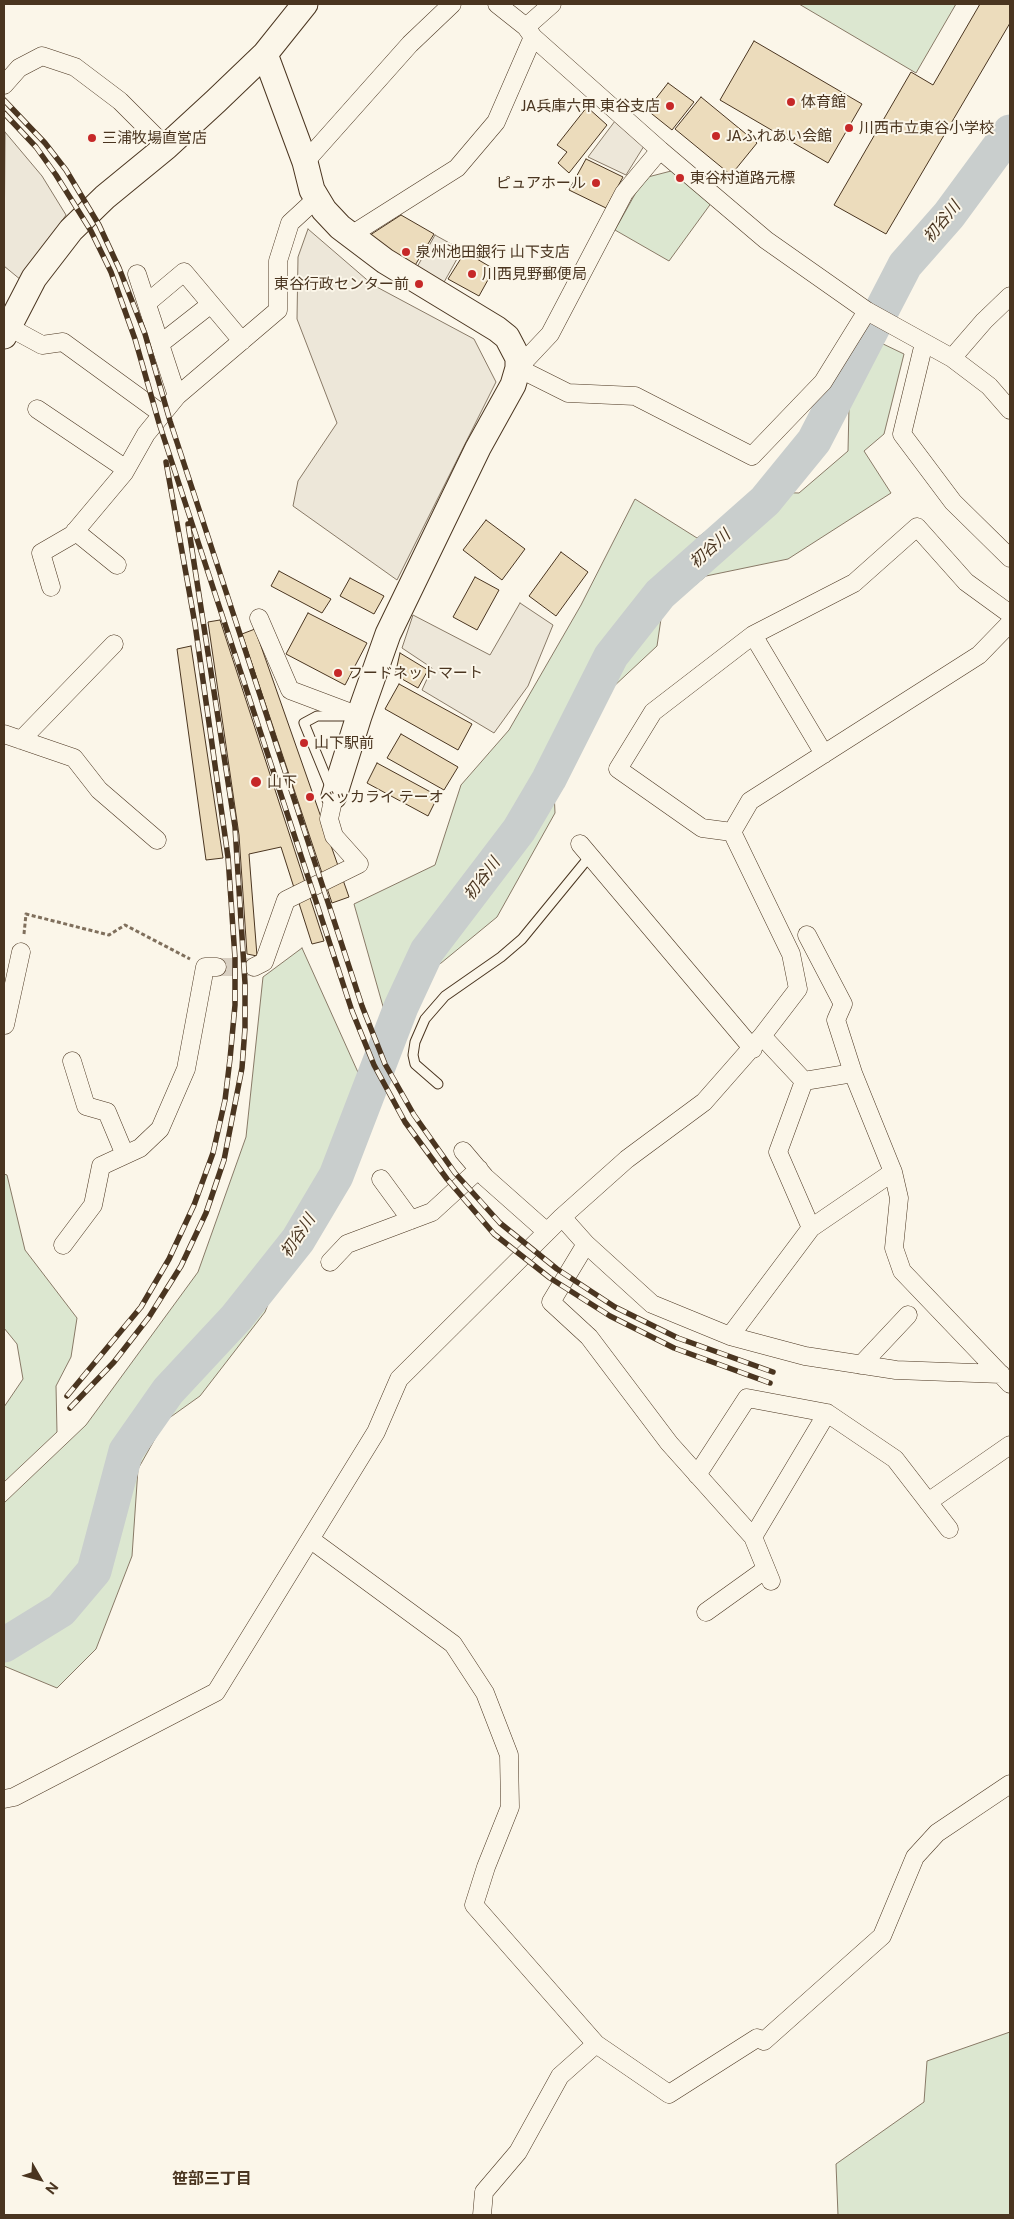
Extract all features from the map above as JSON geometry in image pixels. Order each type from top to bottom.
[{"type":"street","points":[[162,414],[63,342],[42,345],[6,331],[34,278],[71,230],[105,197],[166,148],[265,54],[305,4]]},
{"type":"street","points":[[304,162],[410,44],[452,4]]},
{"type":"street","points":[[497,4],[660,150],[766,240],[867,311],[952,358],[989,386],[1010,410]]},
{"type":"street","points":[[352,235],[457,168],[496,122],[530,32],[552,4]]},
{"type":"street","points":[[265,54],[316,199],[332,218],[384,261],[507,337],[514,347],[518,368]]},
{"type":"street","points":[[4,85],[18,68],[42,56],[75,67],[120,101],[166,148]]},
{"type":"street","points":[[254,968],[264,962],[286,900],[359,864],[334,836],[329,819],[334,796],[359,716],[388,634],[478,448],[513,385],[518,368],[550,334],[624,193],[660,150]]},
{"type":"street","points":[[51,587],[41,553],[75,532],[126,469],[146,434],[177,396],[278,310],[278,262],[290,223],[316,199]]},
{"type":"street","points":[[147,303],[184,272],[242,341]]},
{"type":"street","points":[[137,274],[177,396]]},
{"type":"street","points":[[952,358],[984,321],[1010,296]]},
{"type":"street","points":[[160,344],[211,304]]},
{"type":"street","points":[[518,368],[568,393],[635,396],[752,456],[823,382],[867,311]]},
{"type":"street","points":[[924,343],[902,434],[953,502],[1010,558]]},
{"type":"street","points":[[37,409],[126,469]]},
{"type":"street","points":[[732,832],[702,828],[618,769],[653,712],[753,636],[854,583],[918,527],[966,582],[1010,614]]},
{"type":"street","points":[[75,532],[117,565]]},
{"type":"street","points":[[259,618],[290,690],[359,716]]},
{"type":"street","points":[[732,832],[750,801],[979,655],[1010,623]]},
{"type":"street","points":[[753,636],[824,754]]},
{"type":"street","points":[[21,740],[114,644]]},
{"type":"street","points":[[4,734],[74,758],[98,790],[157,840]]},
{"type":"street","points":[[4,1799],[14,1797],[216,1692],[376,1432],[400,1379],[562,1217],[627,1159],[704,1102],[757,1043],[798,989],[791,954],[732,832]]},
{"type":"street","points":[[585,850],[757,1043],[804,1081],[853,1073]]},
{"type":"street","points":[[807,935],[843,1004],[836,1020],[853,1073],[893,1172],[899,1198],[894,1248],[902,1271],[1005,1379]]},
{"type":"street","points":[[5,1025],[8,982],[21,952]]},
{"type":"street","points":[[64,1245],[93,1205],[101,1166],[140,1148],[160,1129],[186,1069],[211,967]]},
{"type":"street","points":[[72,1060],[86,1106],[107,1112],[125,1154]]},
{"type":"street","points":[[804,1081],[778,1152],[810,1228]]},
{"type":"street","points":[[463,1152],[547,1232]]},
{"type":"street","points":[[330,1262],[347,1244],[432,1212],[479,1169]]},
{"type":"street","points":[[730,1336],[810,1228],[893,1172]]},
{"type":"street","points":[[381,1179],[411,1220]]},
{"type":"street","points":[[562,1217],[586,1244],[652,1304],[730,1336],[805,1356],[861,1365],[896,1370],[1005,1379]]},
{"type":"street","points":[[586,1244],[550,1302],[589,1337],[669,1443],[753,1537],[769,1575],[706,1612]]},
{"type":"street","points":[[861,1365],[908,1315]]},
{"type":"street","points":[[697,1475],[747,1398],[827,1412],[894,1459],[949,1530]]},
{"type":"street","points":[[753,1537],[827,1412]]},
{"type":"street","points":[[928,1502],[1010,1445]]},
{"type":"street","points":[[310,1539],[453,1644],[485,1693],[509,1755],[510,1807],[486,1867],[474,1905],[596,2044],[669,2094],[757,2038],[764,2041],[882,1936],[915,1857],[937,1833],[1010,1784]]},
{"type":"street","points":[[482,2215],[484,2192],[518,2152],[560,2076],[596,2044]]},
{"type":"lane","points":[[334,796],[304,723],[317,716],[359,716]]},
{"type":"lane","points":[[438,1084],[415,1064],[413,1055],[415,1042],[425,1019],[445,996],[501,957],[522,938],[585,850]]},
{"type":"path","points":[[26,914],[108,935],[125,925],[211,967]]},
{"type":"green space","points":[[799,4],[956,4],[916,73]]},
{"type":"green space","points":[[675,170],[712,202],[669,261],[615,230],[644,178]]},
{"type":"green space","points":[[879,342],[904,354],[884,434],[864,451],[891,493],[788,559],[706,576],[662,612],[657,646],[552,744],[555,813],[497,917],[384,1010],[354,904],[435,865],[461,785],[509,730],[581,605],[635,499],[697,538],[759,492],[799,493],[848,451],[849,407]]},
{"type":"green space","points":[[302,948],[361,1079],[317,1181],[265,1312],[200,1396],[165,1421],[138,1469],[132,1556],[96,1649],[57,1688],[4,1666],[4,1503],[86,1425],[198,1272],[246,1137],[263,977]]},
{"type":"green space","points":[[4,1174],[7,1175],[25,1250],[77,1318],[71,1357],[56,1386],[57,1432],[4,1482],[4,1407],[23,1379],[17,1344],[4,1328]]},
{"type":"green space","points":[[1010,2032],[1010,2215],[838,2215],[836,2164],[924,2102],[927,2061]]},
{"type":"shaded area","points":[[615,121],[644,146],[626,175],[588,157]]},
{"type":"shaded area","points":[[5,132],[42,176],[66,215],[21,280],[4,266]]},
{"type":"shaded area","points":[[308,229],[373,285],[474,339],[496,382],[397,580],[293,506],[298,481],[337,423],[297,319],[298,257]]},
{"type":"shaded area","points":[[435,235],[462,250],[443,284],[416,269]]},
{"type":"shaded area","points":[[520,603],[553,625],[528,686],[494,733],[422,690],[432,668],[402,648],[413,615],[490,655]]},
{"type":"building","points":[[980,4],[1010,4],[1010,23],[886,234],[834,205],[911,72],[933,85]]},
{"type":"building","name":"体育館","points":[[754,41],[862,104],[828,163],[720,100]]},
{"type":"building","name":"JA兵庫六甲 東谷支店","points":[[668,83],[694,102],[672,130],[647,110]]},
{"type":"building","name":"JAふれあい会館","points":[[701,97],[757,143],[731,175],[675,129]]},
{"type":"building","points":[[587,107],[607,125],[569,173],[558,163],[567,152],[557,145]]},
{"type":"building","name":"ピュアホール","points":[[586,159],[623,177],[606,208],[569,190]]},
{"type":"building","name":"泉州池田銀行 山下支店","points":[[401,215],[434,234],[414,267],[367,237]]},
{"type":"building","name":"川西見野郵便局","points":[[465,252],[494,269],[479,296],[448,279]]},
{"type":"building","points":[[486,520],[525,549],[502,580],[463,550]]},
{"type":"building","points":[[561,552],[588,572],[556,616],[529,596]]},
{"type":"building","points":[[279,571],[331,599],[322,613],[271,586]]},
{"type":"building","points":[[475,577],[499,590],[477,630],[453,617]]},
{"type":"building","points":[[350,578],[384,596],[374,614],[340,596]]},
{"type":"building","points":[[308,613],[367,643],[345,685],[286,654]]},
{"type":"building","points":[[220,620],[324,941],[312,944],[281,847],[249,854],[257,956],[247,954],[239,835],[208,622]]},
{"type":"building","points":[[255,629],[349,897],[332,903],[242,634]]},
{"type":"building","points":[[191,646],[223,858],[206,860],[177,649]]},
{"type":"building","points":[[400,653],[428,670],[418,688],[395,675]]},
{"type":"building","points":[[399,684],[472,724],[458,750],[385,709]]},
{"type":"building","points":[[401,734],[458,767],[444,790],[387,758]]},
{"type":"building","points":[[377,763],[438,796],[428,816],[367,783]]},
{"type":"waterway","name":"初谷川","points":[[4,1645],[61,1610],[94,1571],[126,1451],[168,1391],[236,1318],[298,1240],[336,1176],[401,1007],[427,951],[519,830],[549,779],[611,656],[660,594],[765,501],[814,441],[905,265],[949,215],[1010,132]]},
{"type":"tunnel","points":[[217,967],[254,967]]},
{"type":"railway","points":[[4,100],[45,143],[66,170],[99,225],[119,268],[145,334],[170,421],[362,1006],[385,1064],[414,1115],[455,1173],[500,1223],[557,1269],[615,1307],[678,1338],[773,1372]]},
{"type":"railway","points":[[4,113],[36,147],[56,175],[91,231],[111,272],[135,339],[159,423],[352,1011],[374,1065],[405,1122],[447,1179],[494,1234],[550,1278],[610,1316],[674,1348],[770,1383]]},
{"type":"railway","points":[[67,1396],[141,1307],[169,1259],[194,1205],[213,1153],[225,1100],[230,1059],[235,1005],[235,958],[228,857],[195,624],[166,462]]},
{"type":"railway","points":[[70,1408],[114,1362],[149,1317],[181,1266],[206,1213],[224,1160],[242,1068],[245,1028],[245,983],[235,827],[188,524]]},
{"type":"place","name":"体育館","points":[[791,102]]},
{"type":"place","name":"JA兵庫六甲 東谷支店","points":[[670,106]]},
{"type":"place","name":"川西市立東谷小学校","points":[[849,128]]},
{"type":"place","name":"JAふれあい会館","points":[[716,136]]},
{"type":"place","name":"三浦牧場直営店","points":[[92,138]]},
{"type":"place","name":"東谷村道路元標","points":[[680,178]]},
{"type":"place","name":"ピュアホール","points":[[596,183]]},
{"type":"place","name":"泉州池田銀行 山下支店","points":[[406,252]]},
{"type":"place","name":"川西見野郵便局","points":[[472,274]]},
{"type":"place","name":"東谷行政センター前","points":[[419,284]]},
{"type":"place","name":"フードネットマート","points":[[338,673]]},
{"type":"place","name":"山下駅前","points":[[304,743]]},
{"type":"place","name":"山下","points":[[256,782]]},
{"type":"place","name":"ベッカライ テーオ","points":[[310,797]]},
{"type":"district","name":"笹部三丁目","points":[[212,2179]]}]
